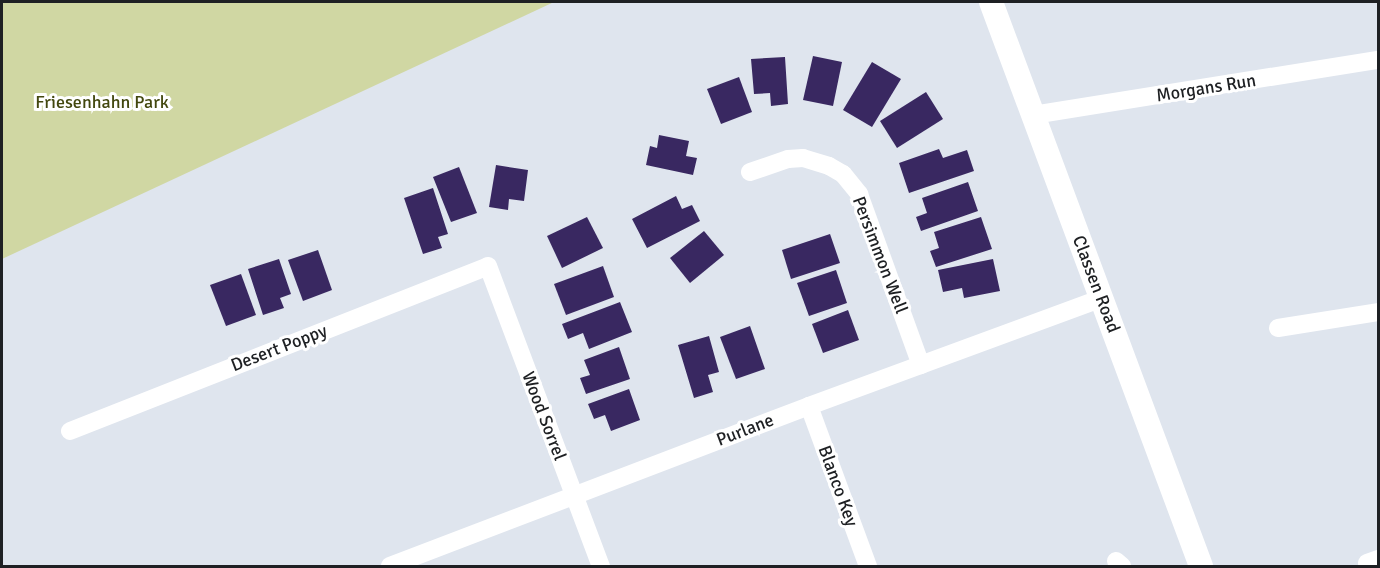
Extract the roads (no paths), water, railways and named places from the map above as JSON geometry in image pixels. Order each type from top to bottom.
[{"type":"street","name":"Classen Road","points":[[991,2],[1202,567]]},
{"type":"street","name":"Morgans Run","points":[[1033,115],[1378,60]]},
{"type":"street","name":"Persimmon Well","points":[[750,172],[788,159],[803,158],[830,165],[843,174],[859,194],[921,365]]},
{"type":"street","name":"Desert Poppy","points":[[70,431],[488,266]]},
{"type":"street","name":"Wood Sorrel","points":[[488,266],[600,567]]},
{"type":"street","name":"Purlane","points":[[390,567],[808,406],[1102,298]]},
{"type":"street","points":[[1278,328],[1378,312]]},
{"type":"street","name":"Blanco Key","points":[[808,406],[868,567]]},
{"type":"park label","name":"Friesenhahn Park","points":[[102,102]]}]
